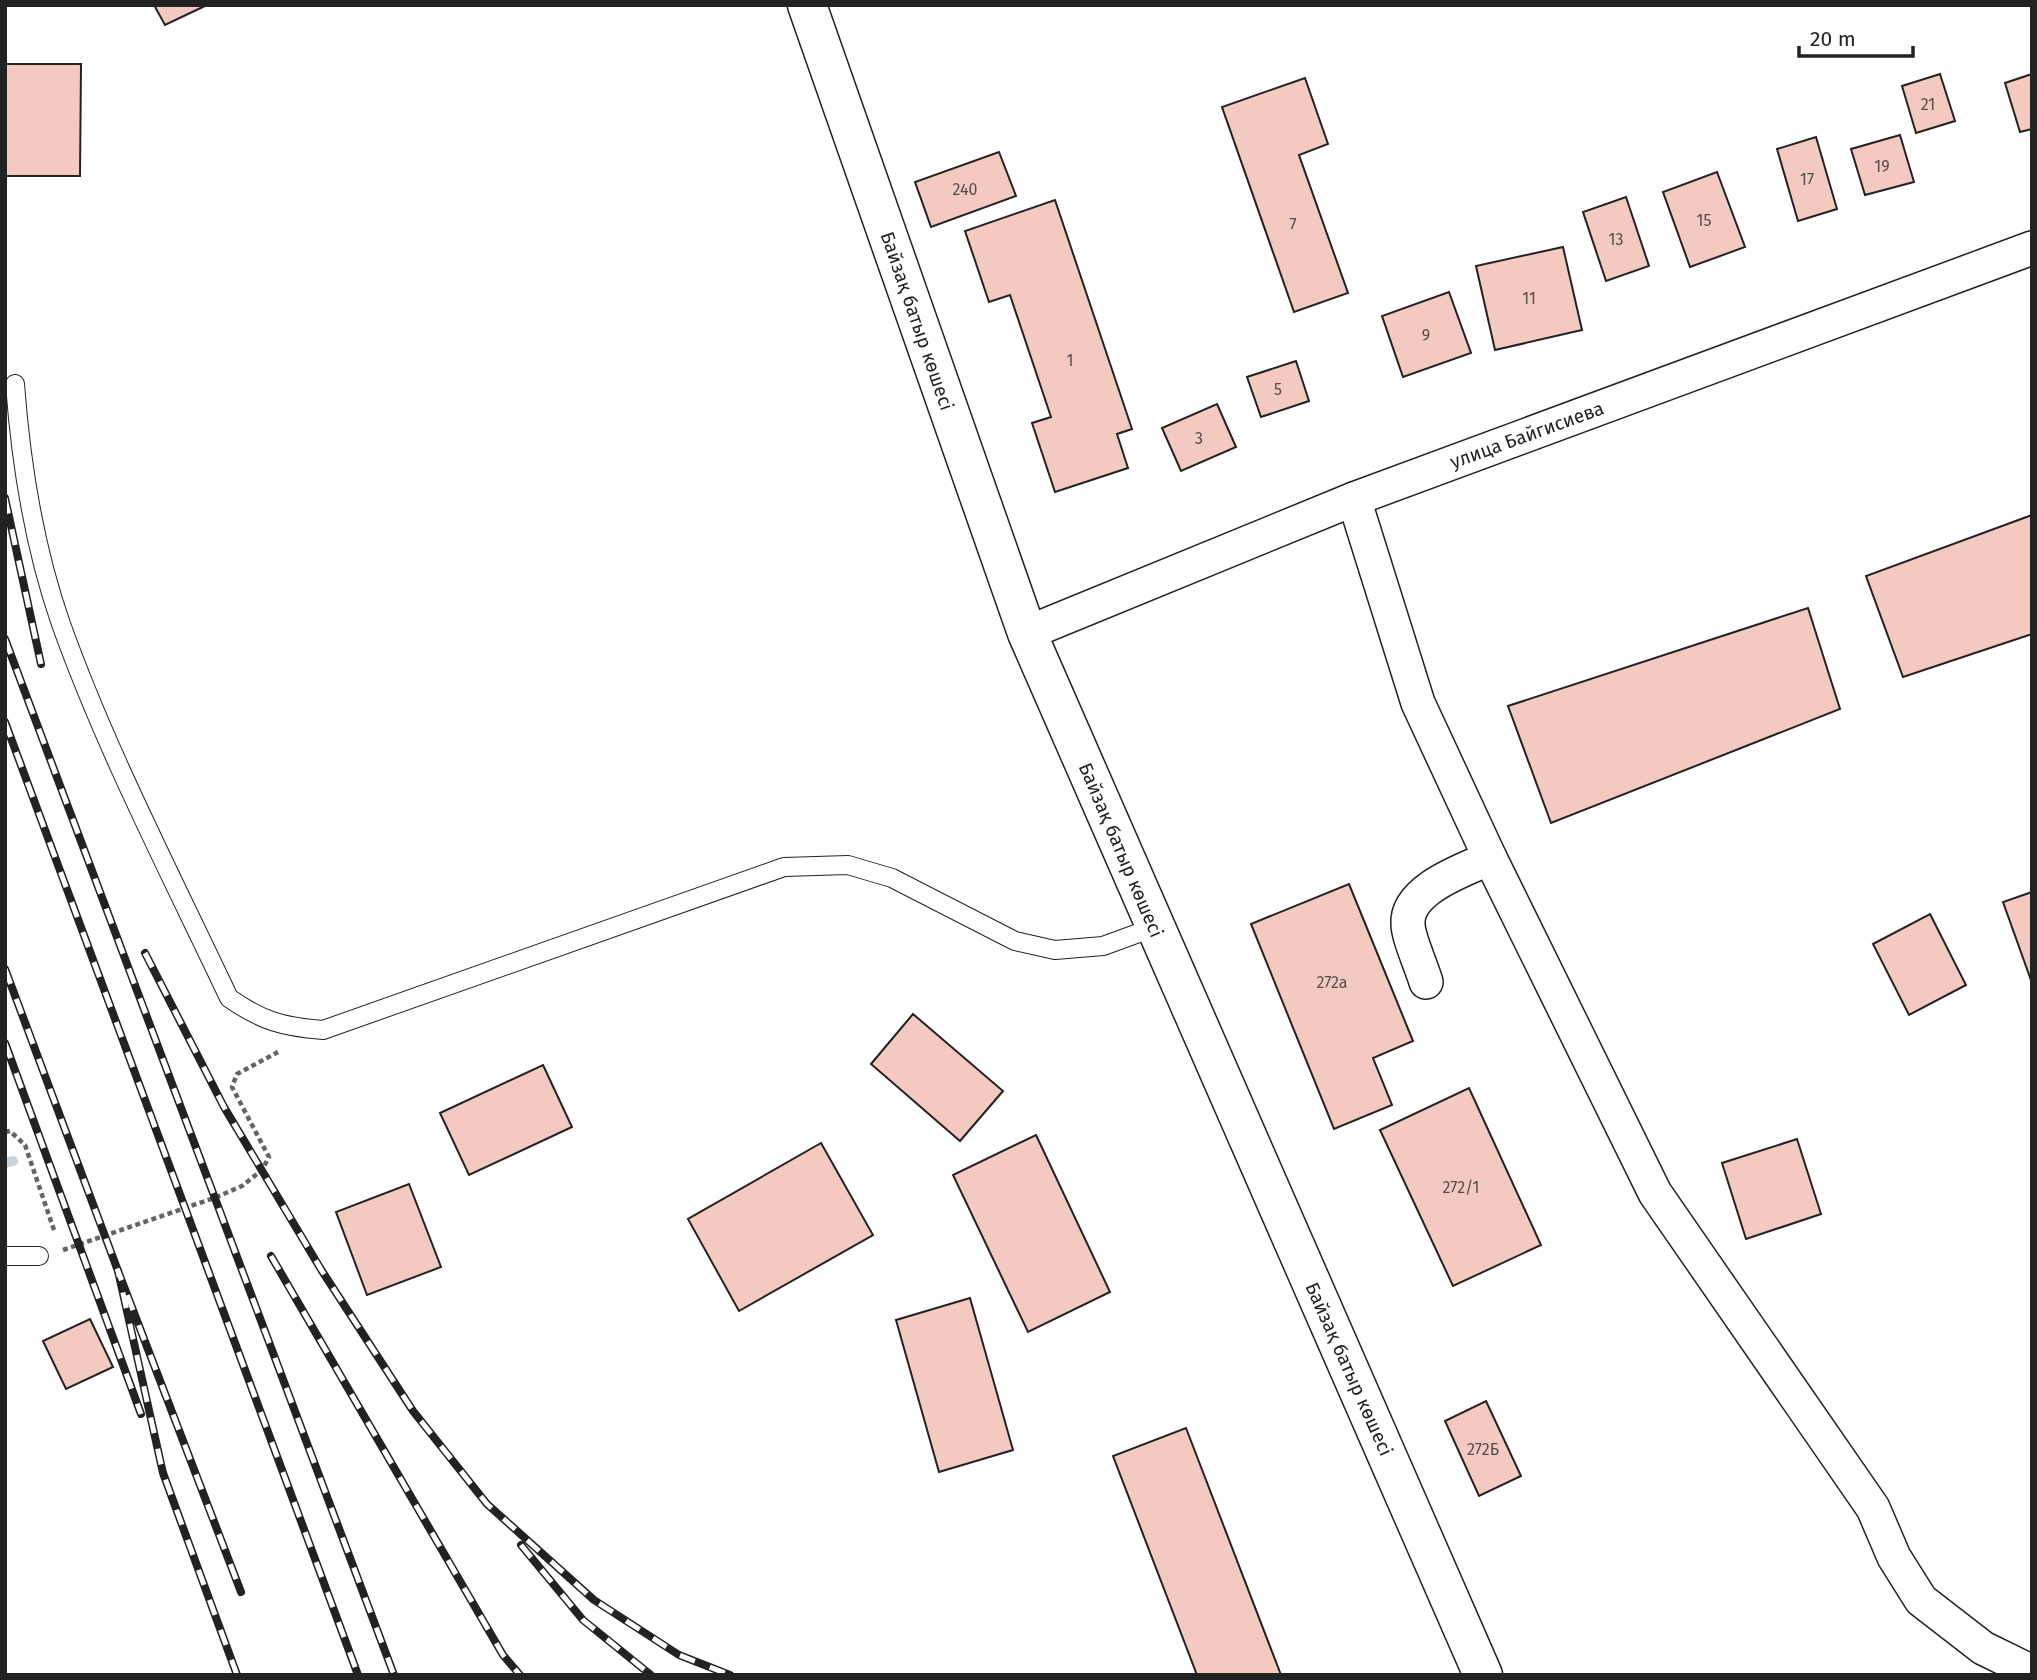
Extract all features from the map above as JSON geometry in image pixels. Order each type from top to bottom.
[{"type":"main road","name":"Байзақ батыр көшесі","points":[[807,5],[1027,633],[1483,1675]]},
{"type":"street","name":"улица Байгисиева","points":[[1027,633],[1354,499],[2032,248]]},
{"type":"street","points":[[1354,499],[1418,703],[1490,858],[1655,1193],[1873,1508],[1894,1557],[1921,1600],[1983,1648],[2032,1672]]},
{"type":"street","points":[[1426,982],[1408,924],[1415,903],[1427,889],[1490,858]]},
{"type":"lane","points":[[15,384],[19,440],[30,503],[61,624],[110,743],[229,998],[250,1013],[270,1022],[295,1028],[323,1030],[783,867],[838,865],[892,878],[1015,942],[1055,950],[1102,946],[1154,927]]},
{"type":"lane","points":[[5,1256],[39,1256]]},
{"type":"path","points":[[39,1256],[214,1198],[242,1185],[262,1170],[269,1157],[232,1087],[237,1074],[323,1030]]},
{"type":"path","points":[[5,1132],[10,1131],[25,1145],[61,1250]]},
{"type":"building","points":[[154,5],[207,5],[165,25]]},
{"type":"building","points":[[5,64],[81,64],[80,176],[5,176]]},
{"type":"building","points":[[1940,74],[1955,121],[1916,133],[1902,86]]},
{"type":"building","points":[[2032,74],[2032,129],[2020,132],[2005,83]]},
{"type":"building","points":[[1305,78],[1328,144],[1299,155],[1348,293],[1294,312],[1222,107]]},
{"type":"building","points":[[1900,135],[1914,182],[1865,195],[1851,149]]},
{"type":"building","points":[[1816,137],[1837,209],[1798,221],[1777,149]]},
{"type":"building","points":[[999,152],[1016,196],[931,227],[915,182]]},
{"type":"building","points":[[1717,172],[1745,247],[1690,267],[1663,192]]},
{"type":"building","points":[[1626,197],[1649,266],[1606,281],[1583,212]]},
{"type":"building","points":[[1055,200],[1132,429],[1117,434],[1128,468],[1055,492],[1032,423],[1051,417],[1010,295],[989,302],[965,231]]},
{"type":"building","points":[[1563,247],[1582,330],[1495,350],[1476,266]]},
{"type":"building","points":[[1449,292],[1471,353],[1403,377],[1382,316]]},
{"type":"building","points":[[1296,361],[1309,401],[1261,417],[1247,377]]},
{"type":"building","points":[[1217,404],[1236,447],[1181,471],[1162,428]]},
{"type":"building","points":[[2032,515],[2032,634],[1903,677],[1866,576]]},
{"type":"building","points":[[1808,608],[1840,709],[1551,823],[1508,706]]},
{"type":"building","points":[[1349,884],[1413,1041],[1373,1058],[1392,1105],[1334,1129],[1251,924]]},
{"type":"building","points":[[2032,892],[2032,983],[2003,902]]},
{"type":"building","points":[[1930,914],[1966,985],[1909,1015],[1873,944]]},
{"type":"building","points":[[913,1014],[1003,1091],[960,1141],[871,1064]]},
{"type":"building","points":[[543,1065],[572,1127],[469,1175],[440,1113]]},
{"type":"building","points":[[1469,1088],[1541,1245],[1453,1286],[1380,1130]]},
{"type":"building","points":[[1036,1135],[1110,1292],[1028,1332],[953,1175]]},
{"type":"building","points":[[1797,1139],[1821,1214],[1746,1239],[1722,1163]]},
{"type":"building","points":[[821,1143],[873,1235],[739,1311],[688,1219]]},
{"type":"building","points":[[409,1184],[441,1267],[367,1295],[336,1212]]},
{"type":"building","points":[[970,1298],[1013,1450],[939,1472],[896,1320]]},
{"type":"building","points":[[90,1319],[113,1367],[66,1389],[43,1341]]},
{"type":"building","points":[[1486,1401],[1521,1476],[1479,1496],[1445,1421]]},
{"type":"building","points":[[1186,1428],[1281,1675],[1197,1675],[1113,1456]]},
{"type":"waterway","points":[[5,1163],[13,1161]]},
{"type":"railway","points":[[5,498],[41,664]]},
{"type":"railway","points":[[5,639],[394,1675]]},
{"type":"railway","points":[[5,722],[358,1675]]},
{"type":"railway","points":[[145,953],[224,1107],[322,1271],[413,1411],[487,1504],[594,1600],[679,1655],[730,1675]]},
{"type":"railway","points":[[5,969],[118,1271]]},
{"type":"railway","points":[[5,1043],[141,1414]]},
{"type":"railway","points":[[271,1256],[503,1655],[520,1675]]},
{"type":"railway","points":[[237,1675],[163,1473],[118,1271],[241,1592]]},
{"type":"railway","points":[[521,1545],[583,1620],[651,1675]]}]
